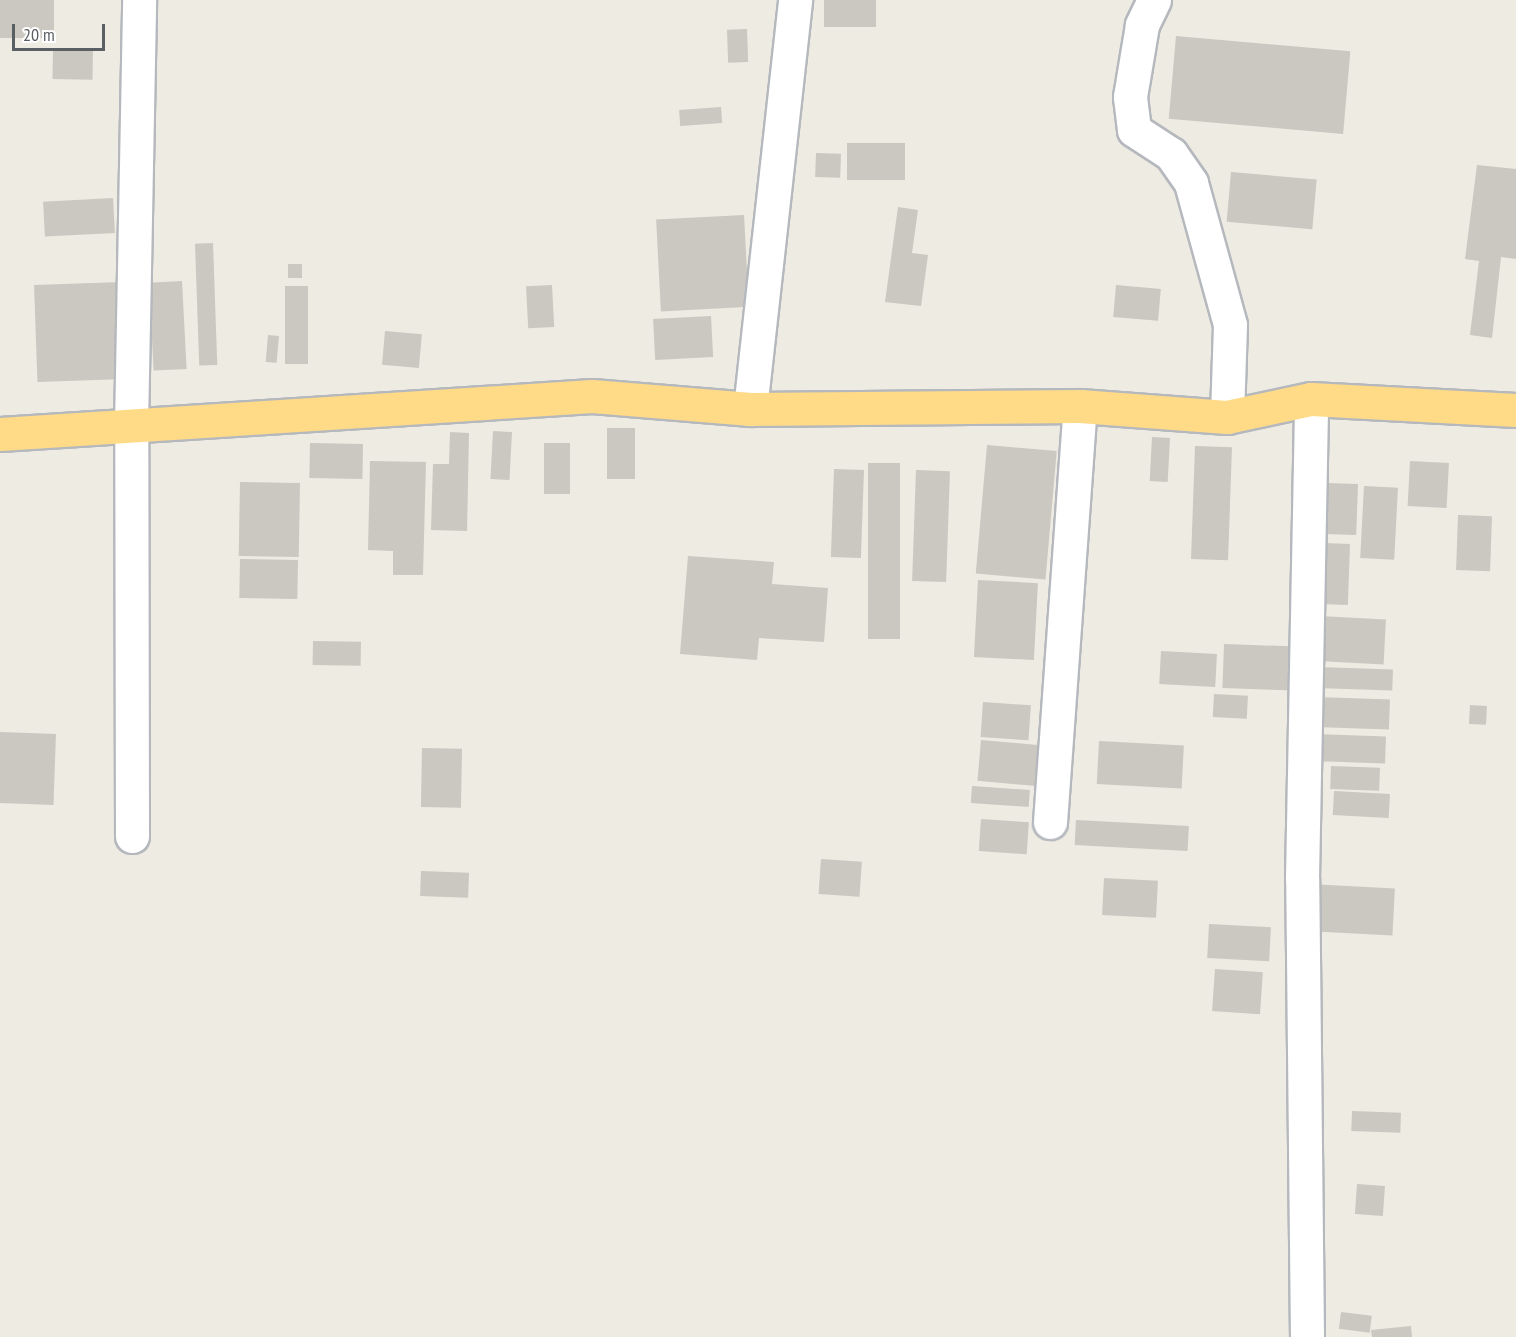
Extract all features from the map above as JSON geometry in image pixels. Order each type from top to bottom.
[{"type":"highway","points":[[0,434],[592,396],[750,409],[1080,406],[1227,417],[1311,399],[1516,410]]},
{"type":"street","points":[[132,836],[131,426],[139,0]]},
{"type":"street","points":[[750,409],[795,0]]},
{"type":"street","points":[[1154,0],[1142,25],[1130,97],[1134,130],[1171,154],[1191,183],[1230,325],[1227,417]]},
{"type":"street","points":[[1307,1337],[1302,878],[1311,399]]},
{"type":"street","points":[[1050,822],[1080,406]]},
{"type":"building","points":[[0,0],[54,0],[54,38],[0,38]]},
{"type":"building","points":[[824,0],[876,0],[876,27],[824,27]]},
{"type":"building","points":[[747,29],[748,62],[728,63],[727,30]]},
{"type":"building","points":[[1176,36],[1350,51],[1343,134],[1169,119]]},
{"type":"building","points":[[53,49],[93,50],[92,80],[52,79]]},
{"type":"building","points":[[721,107],[722,123],[680,126],[679,110]]},
{"type":"building","points":[[847,143],[905,143],[905,180],[847,180]]},
{"type":"building","points":[[816,153],[841,154],[840,178],[815,177]]},
{"type":"building","points":[[1477,165],[1516,169],[1516,259],[1501,257],[1492,338],[1470,335],[1479,261],[1465,259]]},
{"type":"building","points":[[1231,172],[1317,179],[1312,229],[1227,222]]},
{"type":"building","points":[[113,198],[115,233],[45,237],[43,202]]},
{"type":"building","points":[[898,207],[918,210],[912,253],[928,255],[921,306],[885,302]]},
{"type":"building","points":[[744,215],[749,307],[661,311],[656,220]]},
{"type":"building","points":[[213,243],[217,365],[199,366],[195,244]]},
{"type":"building","points":[[288,264],[302,264],[302,278],[288,278]]},
{"type":"building","points":[[182,281],[187,369],[154,371],[149,283]]},
{"type":"building","points":[[122,282],[125,379],[37,382],[34,285]]},
{"type":"building","points":[[552,285],[554,327],[528,328],[526,286]]},
{"type":"building","points":[[1116,285],[1161,289],[1158,321],[1113,317]]},
{"type":"building","points":[[285,286],[308,286],[308,364],[285,364]]},
{"type":"building","points":[[711,316],[713,357],[655,360],[653,319]]},
{"type":"building","points":[[385,331],[422,334],[419,368],[382,365]]},
{"type":"building","points":[[268,335],[279,336],[277,363],[266,362]]},
{"type":"building","points":[[607,428],[635,428],[635,479],[607,479]]},
{"type":"building","points":[[493,431],[512,432],[509,480],[490,479]]},
{"type":"building","points":[[450,432],[469,433],[467,531],[431,530],[433,464],[449,464]]},
{"type":"building","points":[[1152,437],[1170,438],[1168,482],[1150,481]]},
{"type":"building","points":[[310,443],[363,444],[362,479],[309,478]]},
{"type":"building","points":[[544,443],[570,443],[570,494],[544,494]]},
{"type":"building","points":[[987,445],[1057,451],[1045,580],[976,574]]},
{"type":"building","points":[[1195,446],[1232,447],[1228,560],[1191,559]]},
{"type":"building","points":[[370,461],[426,462],[423,575],[393,575],[393,551],[368,550]]},
{"type":"building","points":[[1410,461],[1449,463],[1447,508],[1408,506]]},
{"type":"building","points":[[868,463],[900,463],[900,639],[868,639]]},
{"type":"building","points":[[834,469],[864,470],[861,558],[831,557]]},
{"type":"building","points":[[916,470],[950,471],[946,582],[912,581]]},
{"type":"building","points":[[240,482],[300,483],[299,557],[239,556]]},
{"type":"building","points":[[1326,483],[1358,484],[1356,535],[1324,534]]},
{"type":"building","points":[[1364,486],[1398,488],[1394,560],[1360,558]]},
{"type":"building","points":[[1458,515],[1492,516],[1490,571],[1456,570]]},
{"type":"building","points":[[1323,543],[1350,544],[1348,605],[1321,604]]},
{"type":"building","points":[[688,556],[774,562],[772,584],[828,588],[824,642],[759,638],[757,660],[680,654]]},
{"type":"building","points":[[240,559],[298,560],[297,599],[239,598]]},
{"type":"building","points":[[978,580],[1038,583],[1034,660],[974,657]]},
{"type":"building","points":[[1320,616],[1386,619],[1384,664],[1318,661]]},
{"type":"building","points":[[313,641],[361,642],[361,666],[313,665]]},
{"type":"building","points":[[1224,644],[1290,646],[1288,690],[1222,688]]},
{"type":"building","points":[[1161,651],[1217,654],[1215,687],[1159,684]]},
{"type":"building","points":[[1318,667],[1393,670],[1392,691],[1317,688]]},
{"type":"building","points":[[1214,694],[1248,696],[1247,719],[1213,717]]},
{"type":"building","points":[[1317,697],[1390,700],[1389,730],[1316,727]]},
{"type":"building","points":[[983,702],[1031,705],[1028,740],[981,737]]},
{"type":"building","points":[[1470,705],[1487,706],[1486,725],[1469,724]]},
{"type":"building","points":[[0,732],[56,734],[53,805],[0,803]]},
{"type":"building","points":[[1314,734],[1386,737],[1385,763],[1313,761]]},
{"type":"building","points":[[981,740],[1043,745],[1039,786],[977,781]]},
{"type":"building","points":[[1099,741],[1184,745],[1182,788],[1097,784]]},
{"type":"building","points":[[422,748],[462,749],[461,808],[421,807]]},
{"type":"building","points":[[1331,766],[1380,768],[1379,791],[1330,789]]},
{"type":"building","points":[[972,786],[1030,790],[1029,807],[971,803]]},
{"type":"building","points":[[1334,791],[1390,794],[1389,818],[1333,815]]},
{"type":"building","points":[[981,819],[1029,822],[1027,854],[979,851]]},
{"type":"building","points":[[1076,820],[1189,826],[1188,851],[1075,845]]},
{"type":"building","points":[[821,859],[862,862],[859,897],[819,894]]},
{"type":"building","points":[[421,871],[469,873],[468,898],[420,896]]},
{"type":"building","points":[[1104,878],[1158,881],[1156,918],[1102,915]]},
{"type":"building","points":[[1309,884],[1395,889],[1392,935],[1307,931]]},
{"type":"building","points":[[1209,924],[1271,927],[1269,961],[1207,958]]},
{"type":"building","points":[[1215,969],[1263,972],[1260,1014],[1212,1011]]},
{"type":"building","points":[[1352,1111],[1401,1113],[1400,1133],[1351,1131]]},
{"type":"building","points":[[1357,1184],[1385,1186],[1383,1216],[1355,1214]]},
{"type":"building","points":[[1341,1312],[1372,1316],[1370,1333],[1339,1329]]},
{"type":"building","points":[[1411,1326],[1412,1337],[1372,1337],[1371,1330]]}]
